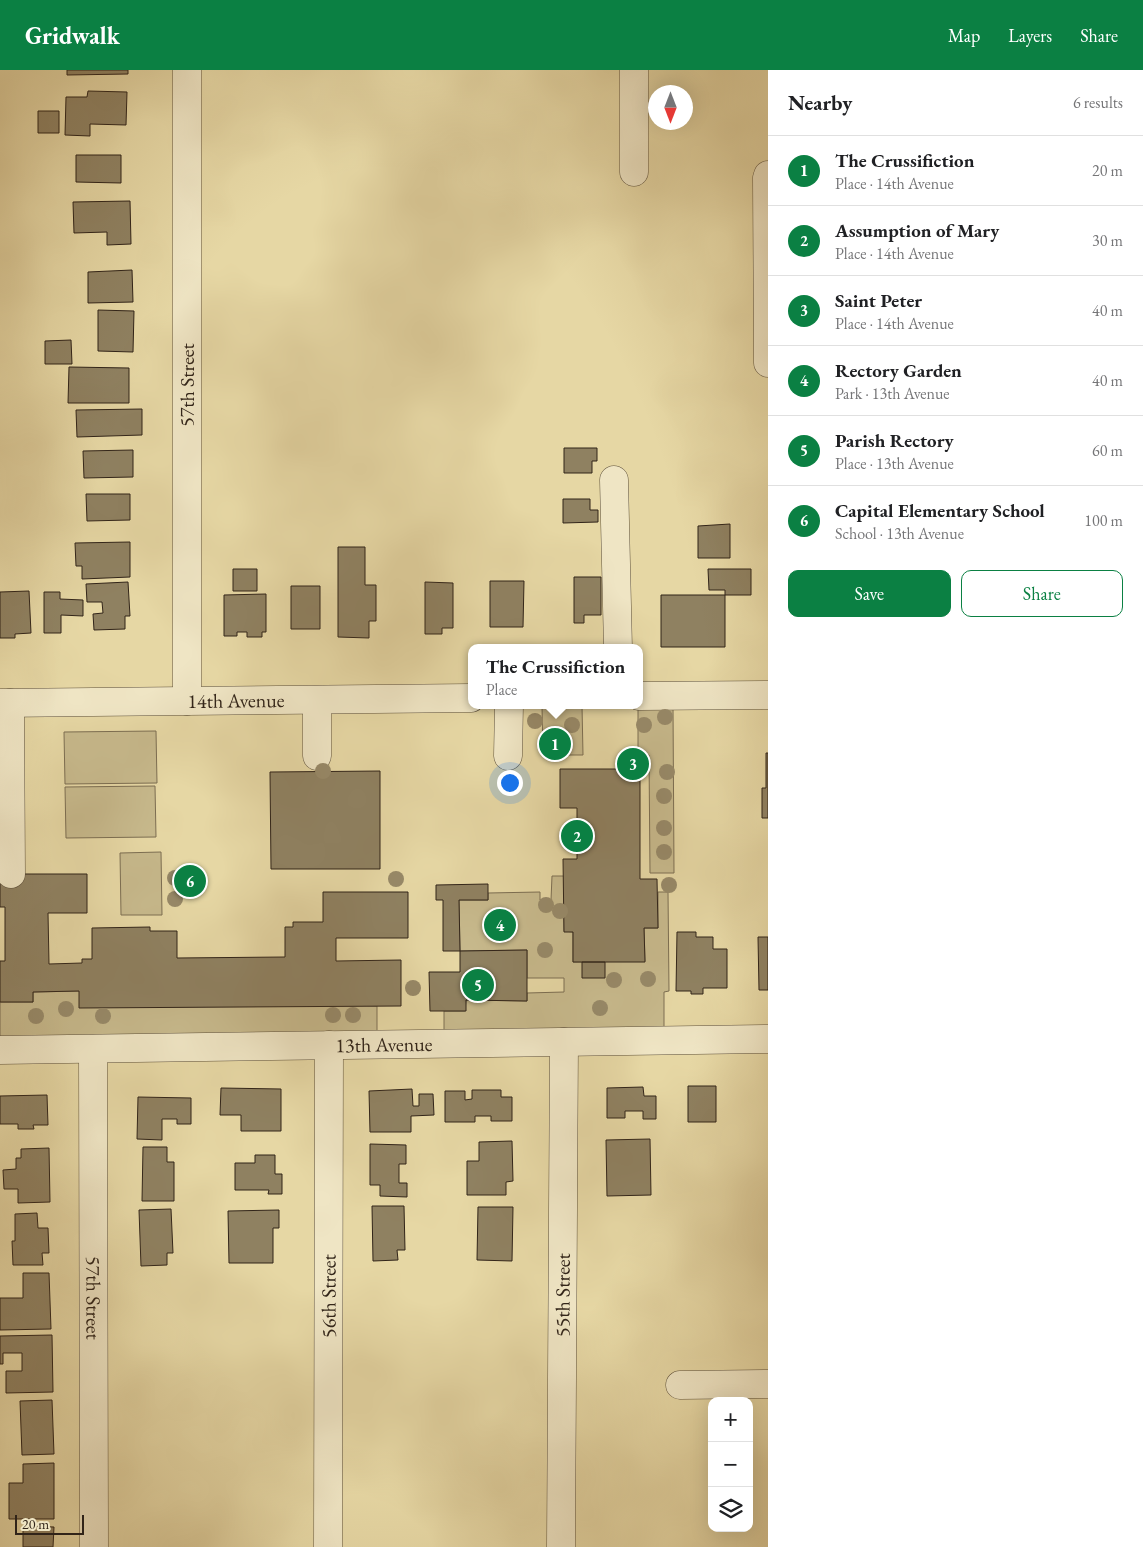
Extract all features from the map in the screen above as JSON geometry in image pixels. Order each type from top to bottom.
[{"type":"street","name":"57th Street","points":[[187,70],[187,701]]},
{"type":"street","points":[[634,70],[634,172]]},
{"type":"street","points":[[768,175],[768,363]]},
{"type":"street","points":[[614,480],[618,644]]},
{"type":"street","points":[[643,696],[768,695]]},
{"type":"street","name":"14th Avenue","points":[[5,703],[468,698]]},
{"type":"street","points":[[317,700],[317,756]]},
{"type":"street","points":[[5,703],[11,874]]},
{"type":"street","points":[[508,756],[509,709]]},
{"type":"street","name":"13th Avenue","points":[[0,1050],[768,1039]]},
{"type":"street","name":"55th Street","points":[[560,1547],[564,1042]]},
{"type":"street","name":"56th Street","points":[[328,1547],[329,1045]]},
{"type":"street","name":"57th Street","points":[[93,1049],[94,1547]]},
{"type":"street","points":[[680,1385],[768,1384]]},
{"type":"shaded area","points":[[673,705],[674,873],[650,873],[649,755],[638,755],[638,709],[643,709],[643,706]]},
{"type":"shaded area","points":[[542,709],[582,709],[583,755],[543,755]]},
{"type":"shaded area","points":[[156,731],[157,783],[65,784],[64,732]]},
{"type":"shaded area","points":[[155,786],[156,837],[66,838],[65,787]]},
{"type":"shaded area","points":[[161,852],[162,915],[121,915],[120,853]]},
{"type":"shaded area","points":[[552,876],[564,876],[564,931],[573,932],[573,962],[645,961],[644,928],[658,928],[658,892],[668,892],[669,991],[664,992],[664,1030],[444,1032],[444,1011],[465,1011],[466,1000],[527,1001],[527,993],[564,992],[564,978],[527,978],[527,950],[460,951],[459,900],[488,900],[488,893],[540,892],[540,900],[551,900]]},
{"type":"shaded area","points":[[79,991],[377,1006],[377,1033],[0,1038],[0,1002],[33,1002],[33,992]]},
{"type":"building","points":[[67,70],[128,70],[128,74],[67,75]]},
{"type":"building","points":[[88,91],[127,92],[126,125],[90,124],[90,136],[65,135],[66,97],[87,97]]},
{"type":"building","points":[[38,111],[59,111],[59,133],[38,133]]},
{"type":"building","points":[[76,155],[121,155],[121,183],[76,182]]},
{"type":"building","points":[[130,201],[131,244],[107,245],[107,232],[74,233],[73,202]]},
{"type":"building","points":[[132,270],[133,302],[88,303],[88,272]]},
{"type":"building","points":[[98,310],[134,311],[133,352],[98,351]]},
{"type":"building","points":[[71,340],[72,364],[45,364],[45,341]]},
{"type":"building","points":[[69,367],[129,368],[129,403],[68,403]]},
{"type":"building","points":[[142,409],[142,435],[77,437],[76,410]]},
{"type":"building","points":[[564,448],[597,448],[597,461],[592,461],[592,473],[564,473]]},
{"type":"building","points":[[133,450],[133,477],[84,478],[83,451]]},
{"type":"building","points":[[86,494],[130,494],[130,520],[87,521]]},
{"type":"building","points":[[563,499],[590,499],[590,510],[598,510],[598,522],[563,523]]},
{"type":"building","points":[[730,524],[730,558],[698,558],[698,526]]},
{"type":"building","points":[[130,542],[130,577],[82,579],[82,566],[76,566],[75,543]]},
{"type":"building","points":[[338,547],[365,547],[365,585],[376,585],[376,621],[369,621],[369,638],[338,637]]},
{"type":"building","points":[[233,569],[257,569],[257,591],[233,591]]},
{"type":"building","points":[[708,569],[751,569],[751,595],[725,595],[725,590],[709,590]]},
{"type":"building","points":[[574,577],[601,577],[601,615],[584,615],[584,623],[574,623]]},
{"type":"building","points":[[490,581],[524,581],[523,627],[490,627]]},
{"type":"building","points":[[128,582],[130,616],[125,616],[125,629],[94,630],[93,614],[103,613],[102,602],[87,602],[86,584]]},
{"type":"building","points":[[425,582],[453,583],[453,628],[442,628],[442,634],[425,634]]},
{"type":"building","points":[[291,586],[320,586],[320,629],[291,629]]},
{"type":"building","points":[[29,591],[31,633],[15,634],[15,638],[0,638],[0,592]]},
{"type":"building","points":[[44,592],[60,592],[60,599],[83,600],[83,616],[61,615],[61,633],[44,633]]},
{"type":"building","points":[[266,594],[266,632],[262,632],[262,637],[247,637],[247,632],[237,632],[237,636],[224,636],[224,595]]},
{"type":"building","points":[[661,595],[725,595],[725,647],[661,647]]},
{"type":"building","points":[[766,753],[768,753],[768,818],[762,818],[762,788],[766,788]]},
{"type":"building","points":[[560,769],[640,769],[640,879],[657,879],[658,928],[644,928],[645,962],[573,962],[573,932],[564,932],[563,859],[577,859],[577,808],[560,808]]},
{"type":"building","points":[[380,771],[380,869],[271,869],[270,772]]},
{"type":"building","points":[[0,874],[87,874],[87,913],[48,913],[49,964],[82,963],[82,959],[92,959],[92,928],[150,927],[150,931],[177,931],[177,958],[285,957],[285,927],[293,927],[293,922],[323,922],[323,892],[408,892],[408,938],[336,938],[336,961],[401,960],[401,1006],[79,1008],[79,991],[33,992],[33,1002],[0,1002],[0,961],[5,961],[5,907],[0,907]]},
{"type":"building","points":[[488,884],[488,900],[459,900],[460,951],[443,951],[443,900],[436,900],[436,885]]},
{"type":"building","points":[[677,932],[696,932],[696,937],[713,937],[713,949],[727,949],[727,988],[703,988],[703,994],[691,994],[691,991],[676,991]]},
{"type":"building","points":[[758,937],[768,937],[768,990],[759,990]]},
{"type":"building","points":[[527,950],[527,1001],[466,1000],[466,1011],[430,1011],[429,972],[460,972],[460,951]]},
{"type":"building","points":[[582,962],[605,962],[605,978],[582,978]]},
{"type":"building","points":[[688,1086],[716,1086],[716,1122],[688,1122]]},
{"type":"building","points":[[643,1087],[644,1096],[656,1096],[656,1119],[643,1119],[643,1111],[625,1111],[625,1118],[607,1118],[607,1088]]},
{"type":"building","points":[[221,1088],[281,1089],[281,1131],[241,1131],[241,1115],[220,1115]]},
{"type":"building","points":[[412,1089],[413,1106],[419,1106],[419,1094],[433,1094],[434,1115],[411,1116],[411,1132],[370,1132],[369,1091]]},
{"type":"building","points":[[472,1090],[501,1090],[501,1097],[512,1097],[512,1121],[491,1121],[491,1116],[475,1116],[475,1122],[445,1122],[445,1091],[465,1091],[465,1100],[472,1099]]},
{"type":"building","points":[[47,1095],[48,1125],[33,1125],[34,1129],[18,1129],[18,1124],[0,1124],[0,1096]]},
{"type":"building","points":[[138,1097],[191,1098],[191,1124],[177,1124],[177,1119],[162,1119],[162,1140],[137,1139]]},
{"type":"building","points":[[650,1139],[651,1195],[607,1196],[606,1140]]},
{"type":"building","points":[[512,1141],[513,1181],[506,1182],[506,1195],[467,1195],[467,1161],[479,1161],[479,1142]]},
{"type":"building","points":[[370,1144],[406,1145],[406,1164],[399,1164],[399,1183],[407,1183],[407,1197],[380,1196],[380,1185],[370,1185]]},
{"type":"building","points":[[143,1147],[167,1147],[167,1162],[174,1162],[174,1201],[142,1201]]},
{"type":"building","points":[[49,1148],[50,1202],[18,1203],[18,1189],[4,1189],[3,1170],[16,1169],[16,1158],[21,1158],[21,1149]]},
{"type":"building","points":[[255,1155],[275,1155],[275,1174],[282,1174],[282,1194],[268,1194],[269,1190],[235,1190],[235,1163],[255,1163]]},
{"type":"building","points":[[372,1206],[404,1206],[405,1250],[397,1250],[398,1260],[373,1261]]},
{"type":"building","points":[[478,1207],[513,1207],[512,1261],[477,1260]]},
{"type":"building","points":[[171,1209],[173,1253],[167,1253],[167,1265],[141,1266],[139,1210]]},
{"type":"building","points":[[279,1210],[279,1228],[273,1228],[273,1263],[229,1263],[228,1211]]},
{"type":"building","points":[[37,1213],[38,1228],[48,1228],[49,1253],[42,1253],[43,1265],[13,1265],[12,1241],[15,1241],[15,1214]]},
{"type":"building","points":[[23,1273],[49,1273],[51,1329],[0,1330],[0,1298],[23,1298]]},
{"type":"building","points":[[52,1335],[53,1392],[6,1393],[6,1371],[22,1371],[22,1353],[3,1353],[3,1364],[0,1364],[0,1336]]},
{"type":"building","points":[[52,1400],[54,1454],[22,1455],[20,1401]]},
{"type":"building","points":[[54,1463],[54,1519],[9,1519],[9,1483],[23,1483],[23,1464]]},
{"type":"building","points":[[23,1526],[54,1527],[53,1547],[23,1547]]},
{"type":"place","name":"The Crussifiction","points":[[555,744]]},
{"type":"place","name":"Saint Peter","points":[[633,764]]},
{"type":"place","name":"Assumption of Mary","points":[[577,836]]},
{"type":"place","name":"Capital Elementary School","points":[[190,881]]},
{"type":"place","name":"Rectory Garden","points":[[500,925]]},
{"type":"place","name":"Parish Rectory","points":[[478,985]]}]
